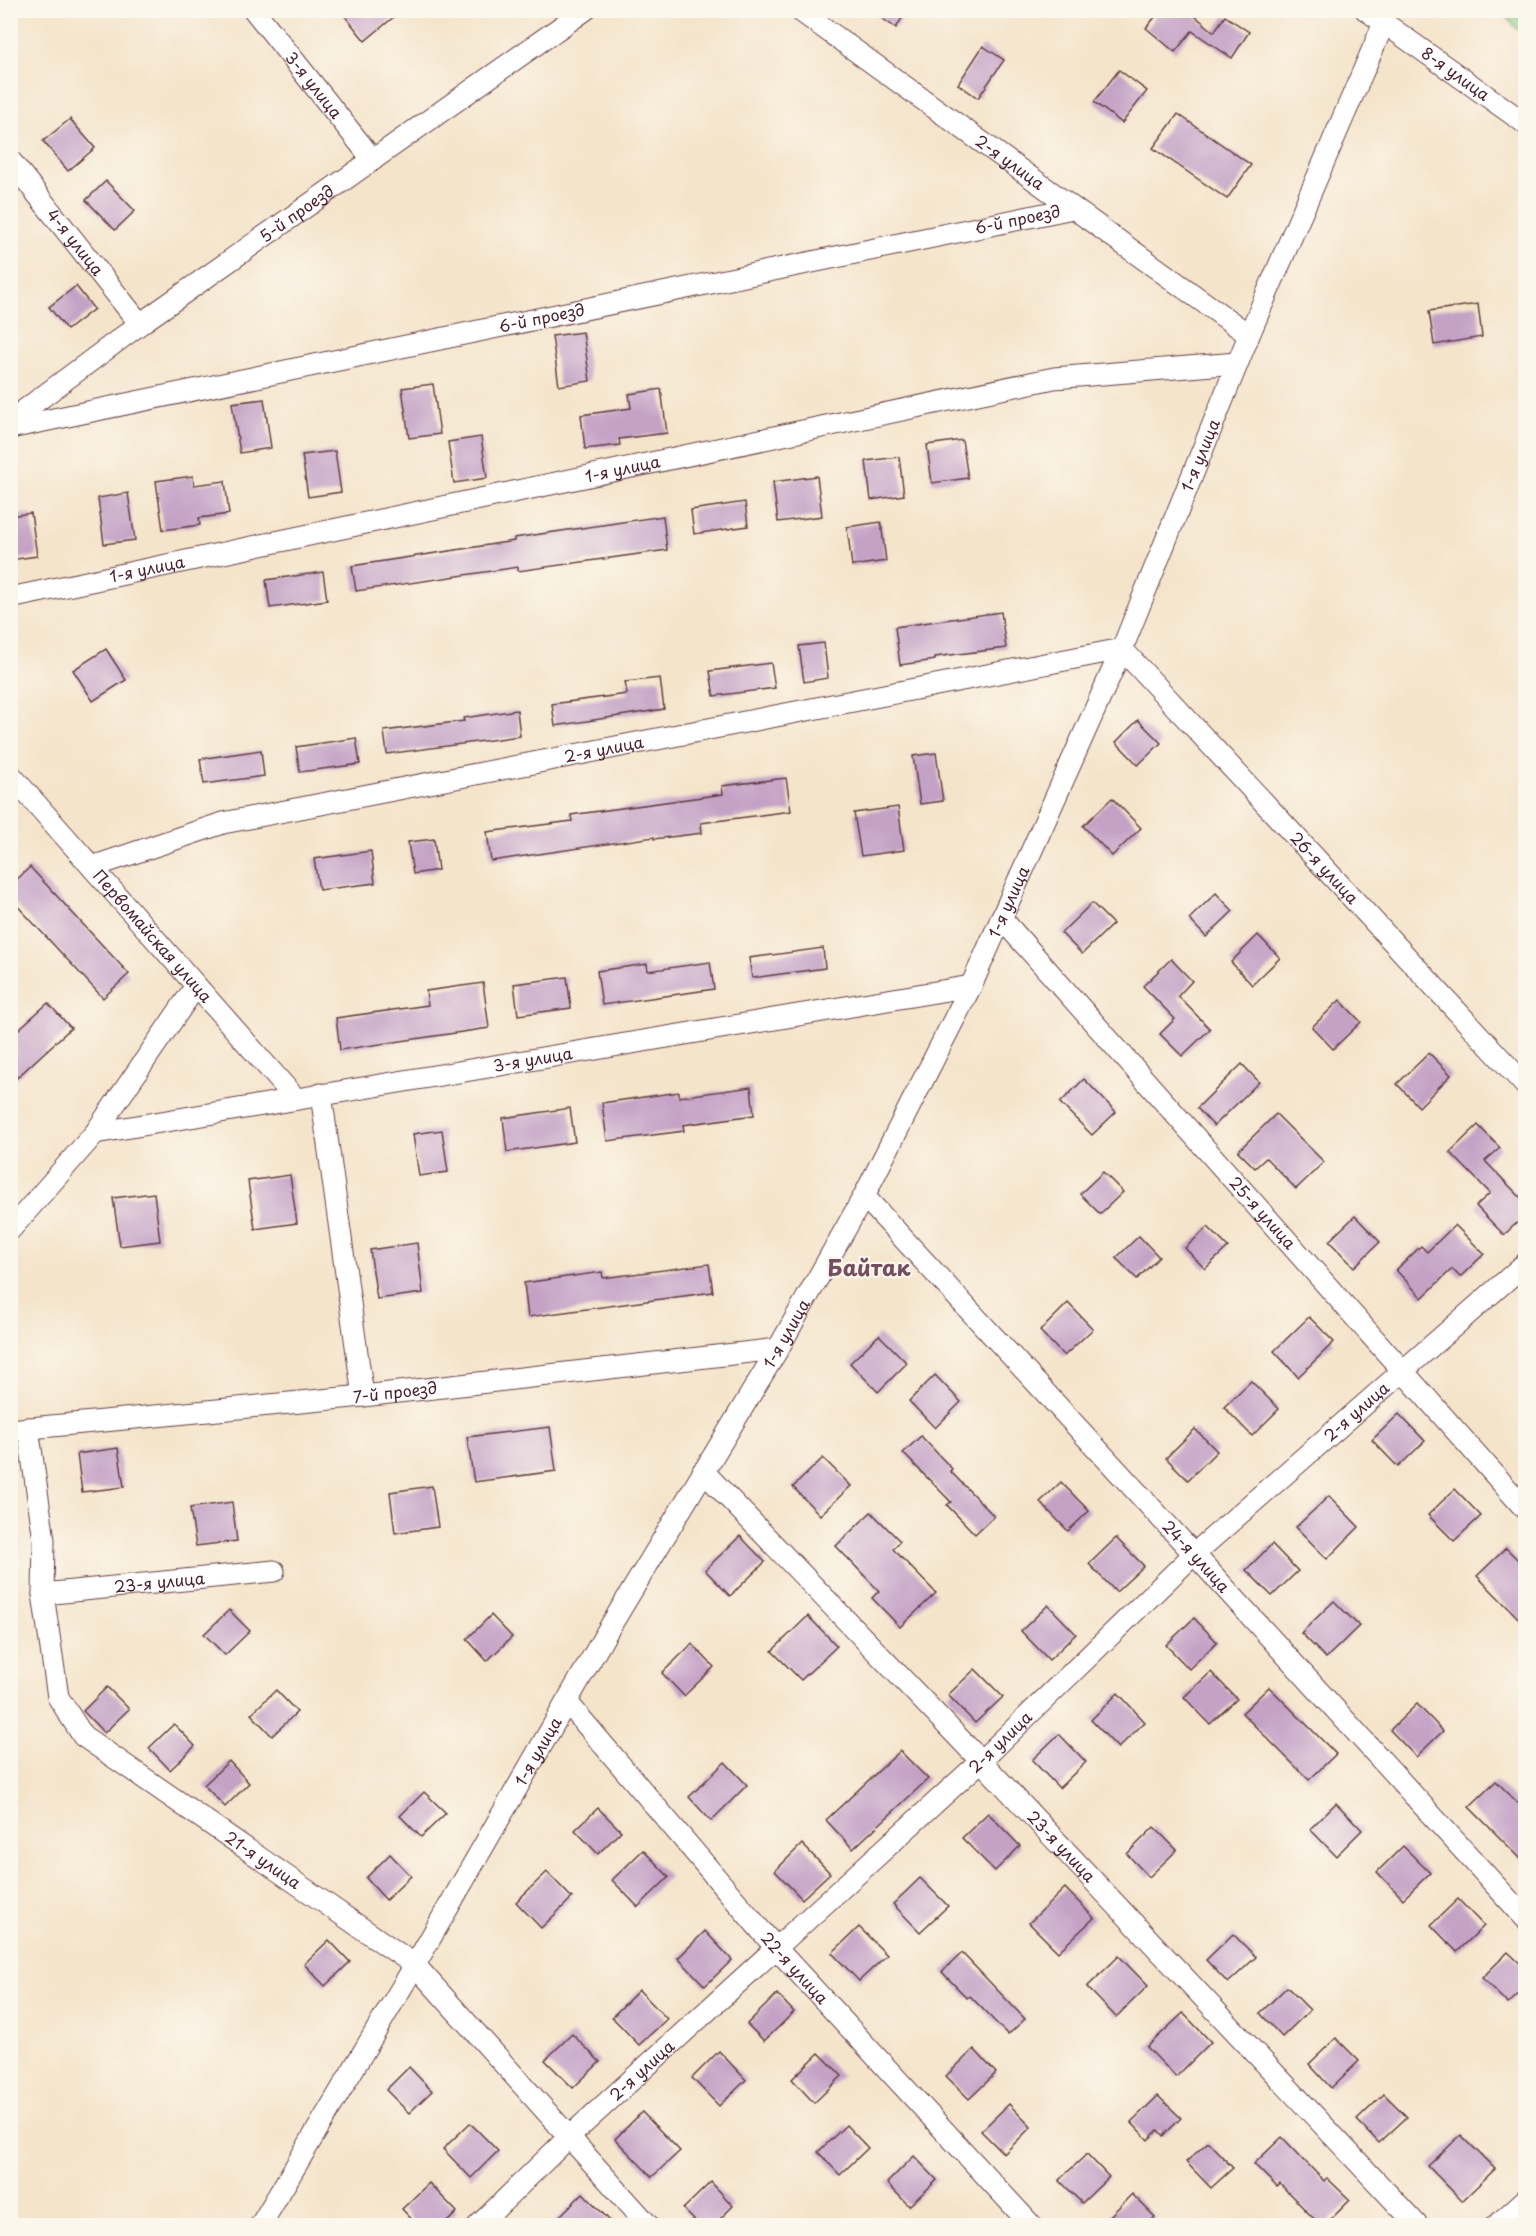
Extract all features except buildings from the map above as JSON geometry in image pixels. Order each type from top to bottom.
[{"type":"street","name":"3-я улица","points":[[254,10],[373,160]]},
{"type":"street","name":"5-й проезд","points":[[10,421],[140,324],[585,10]]},
{"type":"street","name":"2-я улица","points":[[799,10],[1249,334]]},
{"type":"street","points":[[1366,10],[1383,17]]},
{"type":"street","name":"8-я улица","points":[[1383,17],[1526,124]]},
{"type":"street","name":"1-я улица","points":[[261,2225],[703,1471],[778,1348],[864,1196],[971,986],[1122,649],[1237,363],[1383,17]]},
{"type":"street","name":"4-я улица","points":[[10,160],[140,324]]},
{"type":"street","name":"6-й проезд","points":[[10,428],[1073,208]]},
{"type":"street","name":"1-я улица","points":[[10,598],[1054,378],[1237,363]]},
{"type":"street","name":"2-я улица","points":[[92,867],[223,823],[1122,649]]},
{"type":"street","name":"26-я улица","points":[[1122,649],[1526,1086]]},
{"type":"street","name":"Первомайская улица","points":[[10,774],[294,1098]]},
{"type":"street","name":"25-я улица","points":[[1001,918],[1526,1510]]},
{"type":"street","points":[[10,1230],[95,1133],[196,986]]},
{"type":"street","name":"3-я улица","points":[[95,1133],[971,986]]},
{"type":"street","points":[[321,1094],[363,1396]]},
{"type":"street","name":"24-я улица","points":[[864,1196],[1526,1919]]},
{"type":"street","name":"2-я улица","points":[[478,2226],[569,2137],[981,1761],[1194,1554],[1526,1263]]},
{"type":"street","name":"7-й проезд","points":[[20,1429],[363,1396],[778,1348]]},
{"type":"street","name":"21-я улица","points":[[20,1429],[44,1540],[43,1594],[58,1697],[83,1736],[415,1965],[649,2226]]},
{"type":"street","name":"23-я улица","points":[[703,1471],[981,1761],[1418,2226]]},
{"type":"street","name":"23-я улица","points":[[43,1594],[274,1571]]},
{"type":"street","name":"22-я улица","points":[[567,1702],[775,1947],[1032,2226]]},
{"type":"street","points":[[1496,2226],[1526,2199]]},
{"type":"green space","points":[[1500,11],[1525,11],[1525,37]]},
{"type":"district","name":"Байтак","points":[[869,1268]]}]
